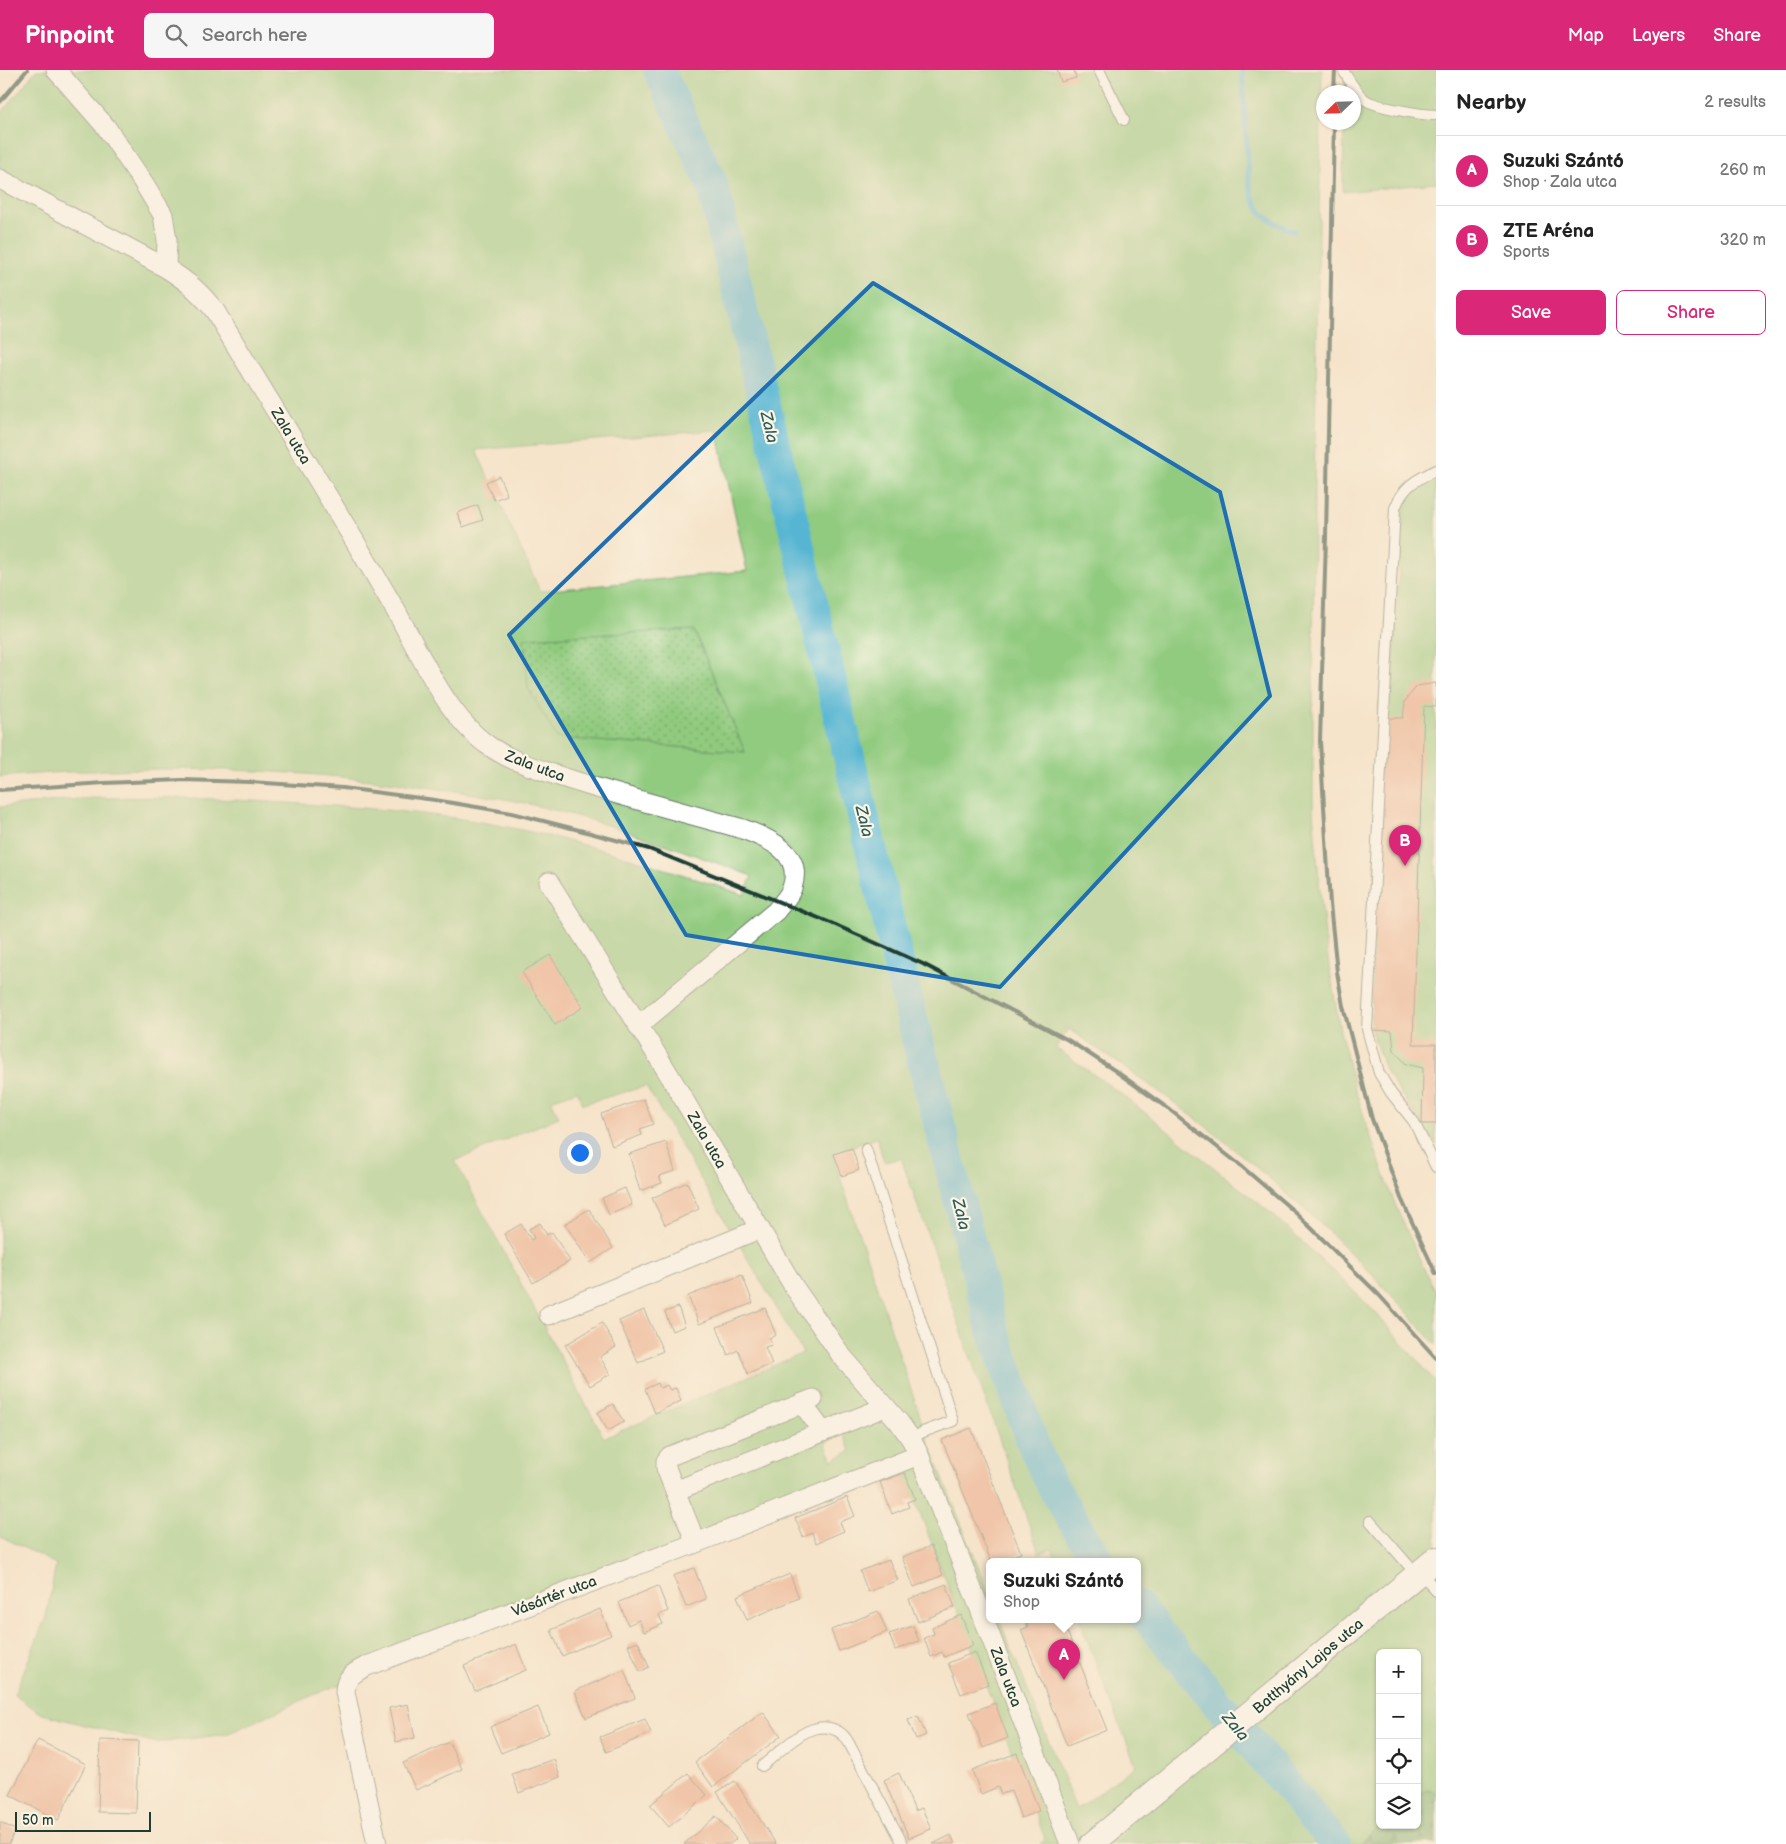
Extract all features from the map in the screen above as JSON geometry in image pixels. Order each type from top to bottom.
[{"type":"street","points":[[56,70],[106,127],[145,184],[163,215],[167,240],[166,268]]},
{"type":"street","name":"Zala utca","points":[[0,179],[166,268],[196,288],[215,311],[392,604],[445,698],[462,722],[476,736],[504,755],[522,764],[590,786],[743,829],[776,843],[787,854],[791,861],[794,878],[788,895],[776,911],[638,1026]]},
{"type":"street","name":"Zala utca","points":[[549,882],[670,1076],[794,1287],[841,1355],[899,1422],[915,1447],[1070,1844]]},
{"type":"street","points":[[549,1315],[759,1229]]},
{"type":"street","points":[[696,1543],[666,1468],[666,1462],[670,1456],[807,1401],[822,1432]]},
{"type":"street","points":[[675,1491],[885,1407]]},
{"type":"street","name":"Vásártér utca","points":[[377,1844],[345,1692],[345,1686],[350,1676],[367,1666],[696,1543],[915,1447]]},
{"type":"street","name":"Batthyány Lajos utca","points":[[1092,1844],[1427,1567]]},
{"type":"lane","points":[[1099,70],[1124,120]]},
{"type":"lane","points":[[1343,70],[1352,86],[1365,100],[1380,106],[1436,115]]},
{"type":"lane","points":[[1436,470],[1414,482],[1401,494],[1395,508],[1367,1030],[1379,1073],[1391,1093],[1414,1122],[1436,1167]]},
{"type":"lane","points":[[866,1149],[954,1421],[923,1432],[915,1447]]},
{"type":"lane","points":[[1370,1521],[1410,1567],[1427,1567],[1429,1582],[1436,1591]]},
{"type":"lane","points":[[762,1766],[802,1734],[813,1728],[822,1726],[843,1734],[852,1746],[903,1844]]},
{"type":"highlighted area","points":[[873,283],[1220,492],[1270,696],[1000,987],[686,935],[509,635]]},
{"type":"green space","points":[[36,70],[1322,70],[1322,85],[1316,85],[1316,130],[1321,130],[1314,493],[1313,698],[1313,811],[1320,890],[1327,952],[1340,1030],[1354,1086],[1395,1204],[1436,1291],[1436,1345],[1358,1260],[1330,1233],[1244,1157],[1197,1119],[1069,1029],[1056,1048],[1124,1096],[1272,1214],[1376,1313],[1436,1382],[1436,1792],[1426,1790],[1421,1793],[1421,1649],[1376,1649],[1376,1829],[1363,1844],[1040,1844],[1045,1839],[902,1466],[318,1693],[227,1734],[156,1743],[42,1714],[14,1695],[46,1617],[56,1564],[0,1536],[0,807],[62,800],[146,797],[241,800],[390,810],[441,816],[524,830],[651,864],[744,895],[752,876],[642,836],[586,819],[529,804],[474,794],[367,780],[262,771],[157,769],[0,777],[0,115]],"holes":[[[717,430],[747,571],[540,591],[476,450]],[[646,1086],[803,1353],[604,1438],[455,1161],[559,1117],[551,1100],[577,1091],[583,1104]],[[877,1138],[884,1162],[901,1158],[1039,1553],[1052,1549],[1056,1558],[1141,1558],[1141,1623],[1081,1623],[1136,1766],[1076,1809],[1001,1623],[986,1623],[986,1586],[929,1443],[832,1153]],[[843,1434],[851,1451],[833,1460],[825,1443]]]},
{"type":"green space","points":[[1345,70],[1436,70],[1436,183],[1343,192],[1344,130],[1361,130],[1361,85],[1345,85]]},
{"type":"green space","points":[[1436,478],[1436,1145],[1386,1072],[1371,1030],[1379,702],[1392,684],[1403,506],[1416,488]]},
{"type":"green space","points":[[694,630],[745,752],[557,738],[528,688],[524,638]]},
{"type":"green space","points":[[1426,1790],[1436,1792],[1436,1844],[1362,1843],[1376,1829],[1421,1829],[1421,1811],[1425,1811],[1421,1808],[1421,1793]]},
{"type":"building","points":[[1057,70],[1074,70],[1076,78],[1061,82]]},
{"type":"building","points":[[499,476],[507,495],[494,500],[486,482]]},
{"type":"building","points":[[478,505],[483,520],[463,527],[457,513]]},
{"type":"building","points":[[1436,683],[1436,707],[1424,706],[1413,1044],[1436,1044],[1436,1124],[1422,1124],[1423,1068],[1406,1064],[1394,1050],[1392,1031],[1371,1030],[1380,718],[1403,718],[1405,701],[1417,686]]},
{"type":"building","points":[[550,955],[583,1007],[555,1025],[522,972]]},
{"type":"building","points":[[644,1099],[653,1124],[640,1129],[642,1135],[612,1146],[601,1114]]},
{"type":"building","points":[[666,1142],[675,1171],[659,1176],[662,1183],[640,1191],[629,1154]]},
{"type":"building","points":[[852,1148],[859,1170],[842,1176],[834,1154]]},
{"type":"building","points":[[687,1182],[699,1209],[665,1225],[652,1198]]},
{"type":"building","points":[[625,1188],[632,1205],[609,1215],[602,1198]]},
{"type":"building","points":[[589,1209],[613,1248],[590,1263],[565,1224]]},
{"type":"building","points":[[540,1223],[547,1235],[552,1232],[570,1261],[533,1283],[504,1234],[521,1224],[531,1240],[534,1238],[529,1229]]},
{"type":"building","points":[[742,1275],[753,1303],[699,1324],[688,1296]]},
{"type":"building","points":[[678,1307],[685,1326],[672,1331],[665,1312]]},
{"type":"building","points":[[765,1308],[776,1335],[769,1338],[772,1345],[765,1347],[772,1364],[748,1374],[738,1350],[728,1355],[717,1327]]},
{"type":"building","points":[[644,1310],[663,1351],[638,1363],[619,1321]]},
{"type":"building","points":[[602,1323],[616,1347],[600,1357],[610,1374],[590,1386],[565,1345]]},
{"type":"building","points":[[658,1383],[660,1388],[667,1385],[670,1390],[676,1388],[681,1401],[655,1413],[645,1389]]},
{"type":"building","points":[[613,1404],[624,1422],[608,1431],[597,1413]]},
{"type":"building","points":[[971,1428],[1021,1553],[1007,1558],[990,1558],[942,1440]]},
{"type":"building","points":[[905,1473],[915,1499],[907,1502],[909,1507],[892,1514],[880,1482]]},
{"type":"building","points":[[847,1497],[855,1516],[840,1522],[844,1531],[816,1543],[812,1533],[803,1537],[795,1518]]},
{"type":"building","points":[[931,1546],[943,1575],[914,1587],[902,1557]]},
{"type":"building","points":[[889,1560],[898,1580],[868,1592],[860,1571]]},
{"type":"building","points":[[694,1568],[706,1599],[686,1607],[673,1576]]},
{"type":"building","points":[[790,1574],[799,1598],[747,1620],[737,1596]]},
{"type":"building","points":[[946,1584],[955,1607],[918,1622],[909,1599]]},
{"type":"building","points":[[658,1586],[668,1611],[659,1615],[663,1624],[644,1632],[639,1620],[628,1625],[619,1602]]},
{"type":"building","points":[[600,1609],[611,1635],[562,1656],[551,1630]]},
{"type":"building","points":[[878,1611],[887,1632],[839,1651],[831,1630]]},
{"type":"building","points":[[961,1615],[973,1645],[944,1657],[942,1652],[931,1657],[924,1638],[934,1634],[932,1628]]},
{"type":"building","points":[[1026,1623],[1064,1623],[1107,1730],[1067,1746],[1021,1630],[1028,1627]]},
{"type":"building","points":[[913,1626],[919,1641],[895,1650],[889,1634]]},
{"type":"building","points":[[638,1641],[649,1667],[640,1672],[628,1645]]},
{"type":"building","points":[[516,1644],[526,1670],[475,1691],[464,1666]]},
{"type":"building","points":[[975,1652],[988,1684],[961,1694],[948,1663]]},
{"type":"building","points":[[624,1670],[635,1698],[586,1718],[575,1691]]},
{"type":"building","points":[[995,1703],[1008,1738],[983,1748],[969,1713]]},
{"type":"building","points":[[408,1704],[415,1738],[396,1742],[389,1708]]},
{"type":"building","points":[[538,1707],[549,1733],[501,1753],[490,1727]]},
{"type":"building","points":[[763,1712],[781,1736],[713,1787],[695,1762]]},
{"type":"building","points":[[918,1716],[926,1735],[916,1739],[908,1720]]},
{"type":"building","points":[[645,1719],[651,1733],[606,1752],[600,1737]]},
{"type":"building","points":[[38,1740],[86,1764],[58,1820],[10,1795]]},
{"type":"building","points":[[100,1740],[138,1741],[136,1813],[98,1812]]},
{"type":"building","points":[[449,1742],[462,1769],[416,1790],[403,1763]]},
{"type":"building","points":[[1017,1753],[1039,1811],[1021,1818],[1011,1791],[1001,1794],[998,1787],[981,1794],[972,1770]]},
{"type":"building","points":[[554,1759],[560,1777],[519,1793],[512,1774]]},
{"type":"building","points":[[688,1773],[707,1795],[669,1827],[650,1805]]},
{"type":"building","points":[[899,1773],[915,1811],[922,1808],[931,1829],[909,1838],[884,1780]]},
{"type":"building","points":[[735,1781],[776,1844],[750,1844],[717,1792]]},
{"type":"building","points":[[716,1816],[736,1839],[730,1844],[684,1844]]},
{"type":"building","points":[[0,1822],[15,1830],[9,1844],[0,1844]]},
{"type":"building","points":[[951,1835],[955,1844],[933,1844]]},
{"type":"waterway","name":"Zala","points":[[659,70],[712,184],[906,995],[992,1328],[1035,1449],[1050,1482],[1097,1558]]},
{"type":"waterway","points":[[1242,70],[1251,193],[1259,209],[1270,220],[1294,231]]},
{"type":"waterway","name":"Zala","points":[[1141,1611],[1335,1844]]},
{"type":"railway","points":[[0,102],[27,70]]},
{"type":"railway","points":[[1334,85],[1335,70]]},
{"type":"railway","points":[[1334,130],[1320,741],[1330,904],[1337,972],[1343,1006],[1372,1119],[1401,1198],[1436,1274]]},
{"type":"railway","points":[[0,790],[182,780],[343,788],[435,800],[512,813],[649,849],[831,923],[923,964],[1068,1040],[1170,1110],[1240,1165],[1296,1213],[1379,1295],[1436,1358]]},
{"type":"place","name":"ZTE Aréna","points":[[1405,866]]},
{"type":"place","name":"Suzuki Szántó","points":[[1064,1680]]}]
